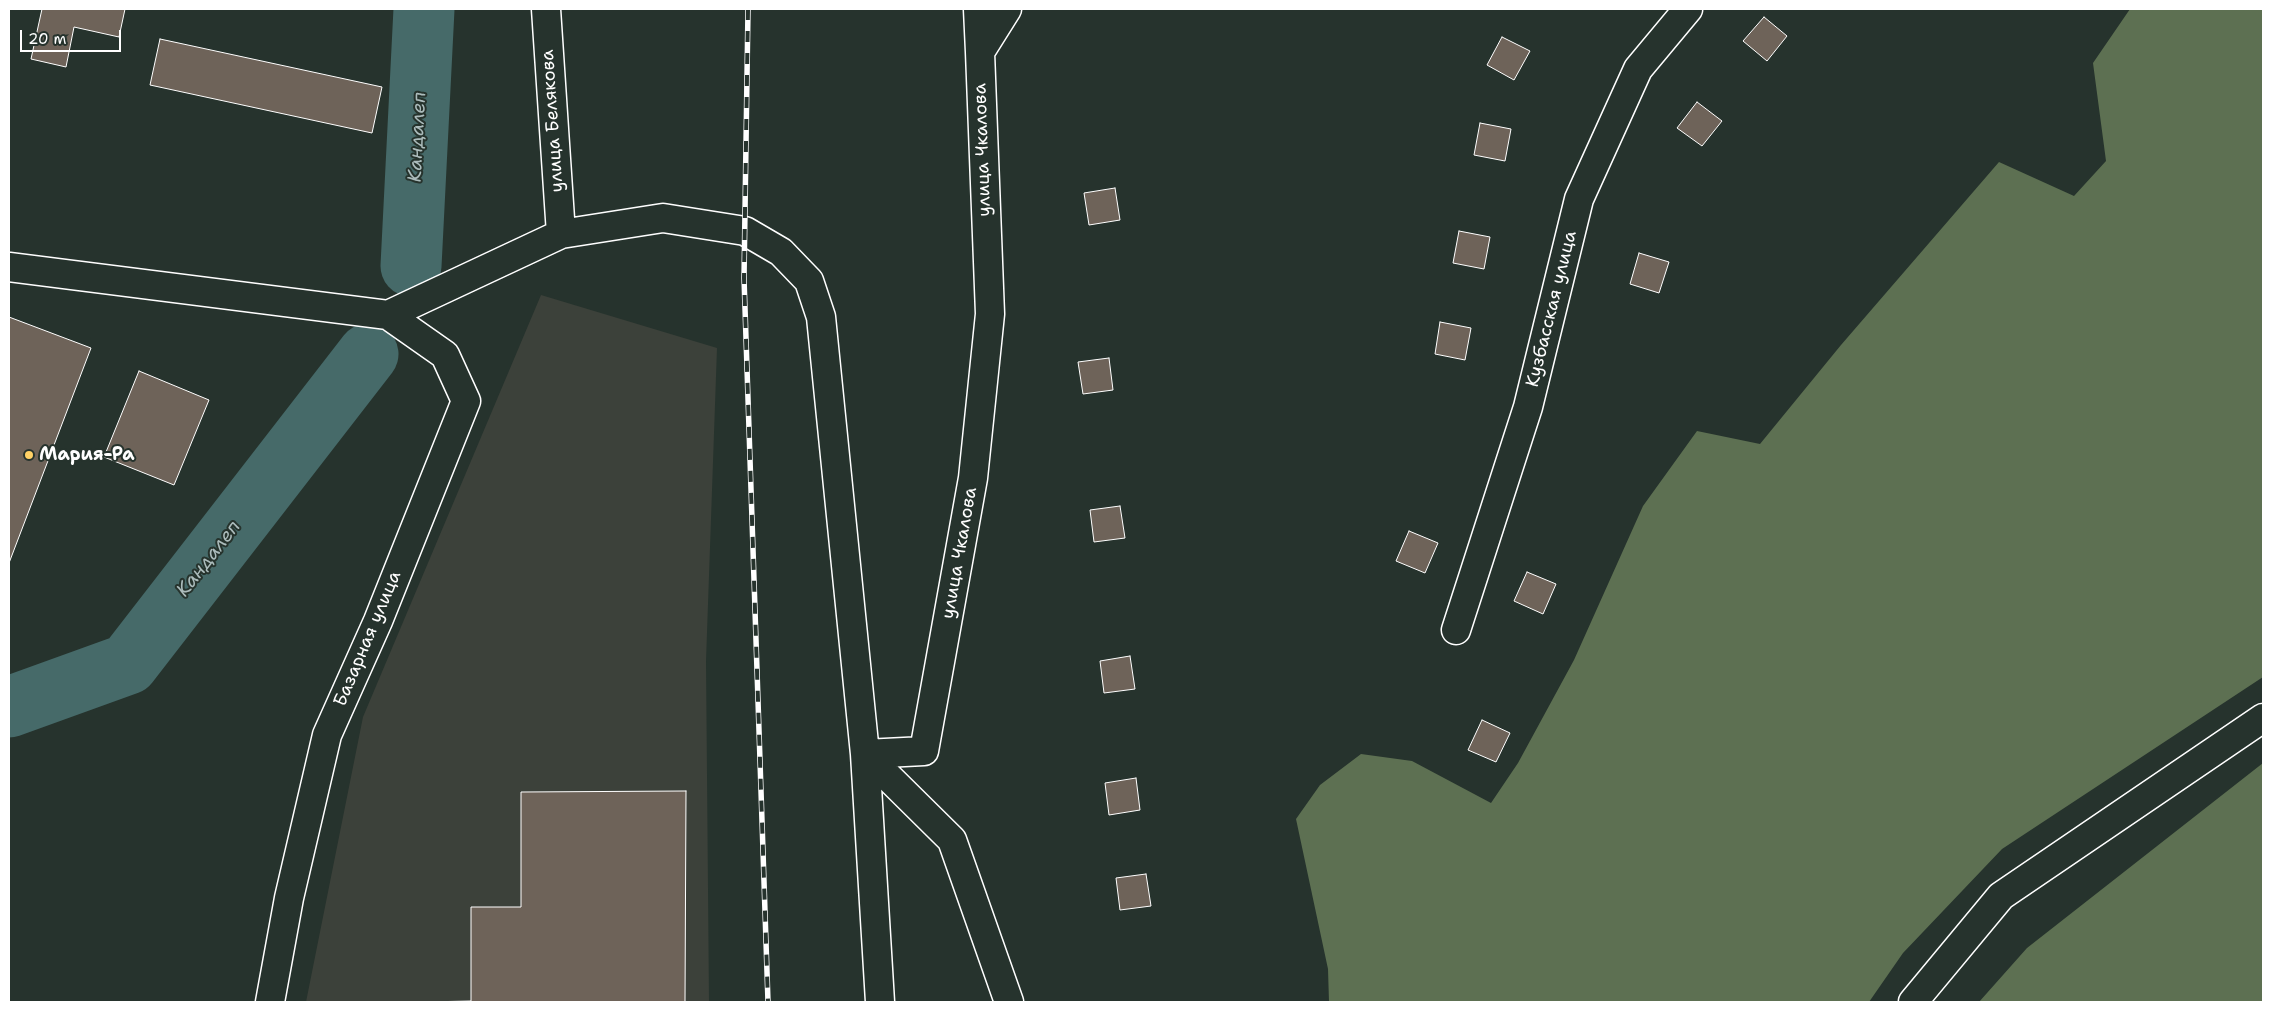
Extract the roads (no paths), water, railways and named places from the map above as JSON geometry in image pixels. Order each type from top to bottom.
[{"type":"street","name":"улица Белякова","points":[[546,9],[561,234]]},
{"type":"street","points":[[978,9],[980,52]]},
{"type":"street","points":[[980,52],[1007,9]]},
{"type":"street","name":"Кузбасская улица","points":[[1456,630],[1528,406],[1579,199],[1638,69],[1688,9]]},
{"type":"street","name":"улица Чкалова","points":[[865,754],[924,751],[973,478],[990,314],[980,52]]},
{"type":"street","points":[[9,267],[388,315],[561,234],[663,218],[745,231],[781,252],[809,282],[821,317],[865,754],[880,1002]]},
{"type":"street","name":"Базарная улица","points":[[270,1002],[289,898],[326,735],[378,621],[466,401],[445,355],[388,315]]},
{"type":"street","points":[[1913,1002],[2001,896],[2263,718]]},
{"type":"street","points":[[865,754],[952,840],[1009,1002]]},
{"type":"waterway","name":"Кандалеп","points":[[411,266],[424,9]]},
{"type":"waterway","name":"Кандалеп","points":[[9,707],[128,664],[368,354]]},
{"type":"railway","points":[[748,9],[744,278],[768,1002]]},
{"type":"place","name":"Мария-Ра","points":[[29,455]]}]
